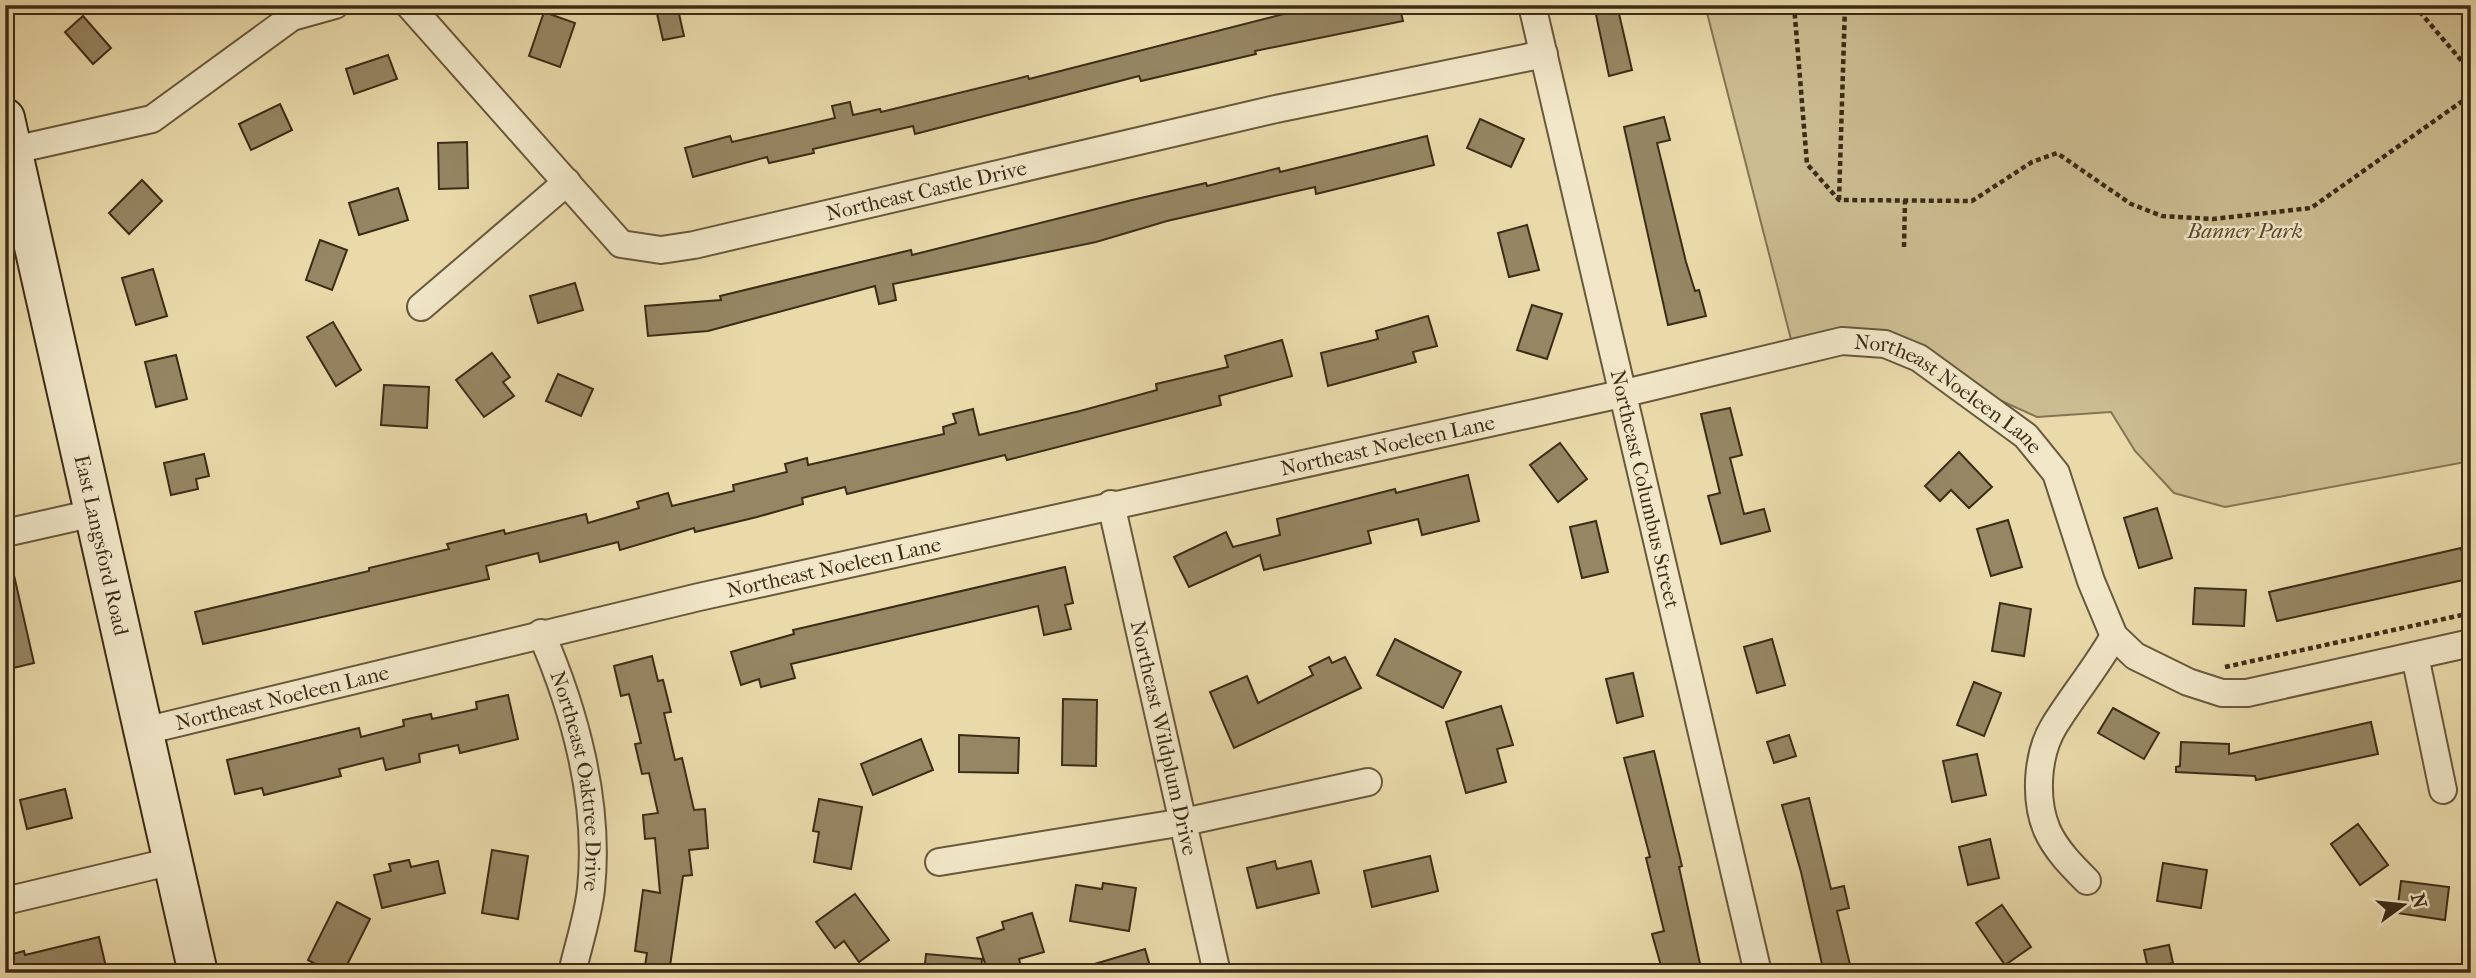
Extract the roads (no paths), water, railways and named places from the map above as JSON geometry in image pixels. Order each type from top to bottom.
[{"type":"street","points":[[8,140],[152,119],[292,17],[335,5]]},
{"type":"street","name":"Northeast Castle Drive","points":[[409,5],[621,244],[661,250],[694,245],[1276,109],[1544,54]]},
{"type":"street","name":"Northeast Columbus Street","points":[[1532,5],[1758,973]]},
{"type":"street","name":"East Langsford Road","points":[[8,140],[198,973]]},
{"type":"street","points":[[421,307],[567,183]]},
{"type":"street","name":"Northeast Noeleen Lane","points":[[144,731],[541,633],[1111,504],[1621,394],[1842,341],[1885,344],[1919,358],[2026,436],[2056,473],[2091,581],[2114,636],[2135,656],[2188,682],[2221,693],[2247,693],[2471,643]]},
{"type":"street","name":"Northeast Wildplum Drive","points":[[1111,504],[1217,973]]},
{"type":"street","points":[[5,533],[94,513]]},
{"type":"street","name":"Northeast Oaktree Drive","points":[[541,633],[563,683],[584,767],[591,833],[591,889],[572,973]]},
{"type":"street","points":[[2087,881],[2063,855],[2047,829],[2039,777],[2043,752],[2054,727],[2114,636]]},
{"type":"street","points":[[2415,656],[2443,790]]},
{"type":"street","points":[[939,862],[1184,822],[1368,782]]},
{"type":"street","points":[[5,901],[173,861]]},
{"type":"park label","name":"Banner Park","points":[[2245,231]]}]
